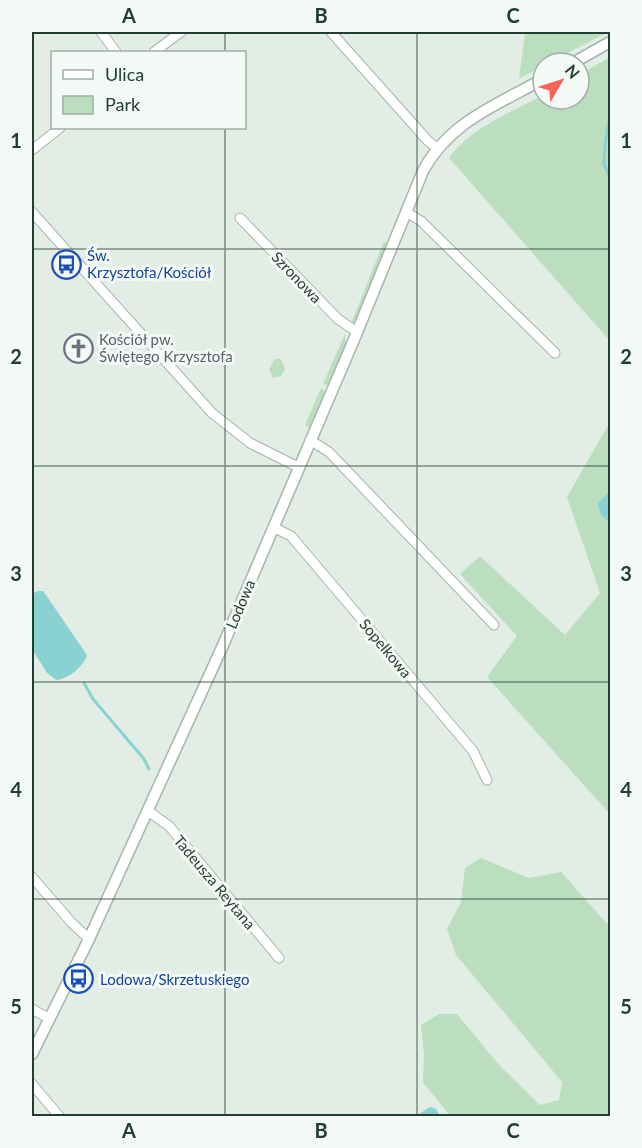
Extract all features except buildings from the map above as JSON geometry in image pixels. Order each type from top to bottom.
[{"type":"street","points":[[101,32],[115,51]]},
{"type":"street","points":[[155,51],[181,32]]},
{"type":"street","points":[[331,32],[428,141],[437,148]]},
{"type":"street","points":[[591,53],[610,42]]},
{"type":"street","name":"Lodowa","points":[[32,1054],[89,939],[224,643],[423,171],[437,148],[453,132],[473,118],[531,86]]},
{"type":"street","points":[[32,150],[59,129]]},
{"type":"street","points":[[32,212],[212,413],[250,443],[298,467]]},
{"type":"street","points":[[406,212],[421,221],[555,353]]},
{"type":"street","name":"Szronowa","points":[[240,218],[338,319],[357,332]]},
{"type":"street","points":[[310,440],[329,452],[494,625]]},
{"type":"street","name":"Sopelkowa","points":[[273,527],[291,536],[435,706],[473,751],[487,780]]},
{"type":"street","name":"Tadeusza Reytana","points":[[148,811],[169,826],[279,958]]},
{"type":"street","points":[[32,877],[89,939]]},
{"type":"street","points":[[32,1009],[48,1018]]},
{"type":"street","points":[[32,1084],[60,1116]]},
{"type":"green space","points":[[525,32],[608,32],[572,51],[531,51],[531,72],[519,79]]},
{"type":"green space","points":[[610,57],[610,341],[449,158],[479,130],[531,101],[531,111],[591,111],[591,68]]},
{"type":"green space","points":[[384,241],[387,244],[356,319],[351,324]]},
{"type":"green space","points":[[345,334],[346,343],[328,385],[323,384]]},
{"type":"green space","points":[[275,359],[281,359],[285,369],[281,376],[273,378],[269,369]]},
{"type":"green space","points":[[321,388],[325,391],[309,428],[305,425]]},
{"type":"green space","points":[[610,422],[610,814],[487,677],[517,636],[460,574],[480,556],[565,635],[600,593],[567,497]]},
{"type":"green space","points":[[481,858],[529,878],[561,872],[610,927],[610,1116],[450,1116],[423,1082],[424,1055],[421,1025],[439,1014],[457,1014],[500,1066],[540,1105],[559,1100],[562,1082],[456,955],[447,929],[461,902],[465,868]]},
{"type":"water","points":[[610,493],[610,523],[601,515],[598,503]]},
{"type":"water","points":[[43,591],[87,655],[75,672],[61,679],[56,680],[47,673],[32,649],[32,594]]},
{"type":"water","points":[[430,1107],[436,1109],[440,1116],[416,1116]]},
{"type":"waterway","points":[[610,114],[604,164],[610,177]]},
{"type":"waterway","points":[[84,683],[93,699],[144,759],[149,769]]},
{"type":"place","name":"Św. Krzysztofa/Kościół","points":[[66,264]]},
{"type":"place","name":"Kościół pw. Świętego Krzysztofa","points":[[78,348]]},
{"type":"place","name":"Lodowa/Skrzetuskiego","points":[[79,979]]}]
